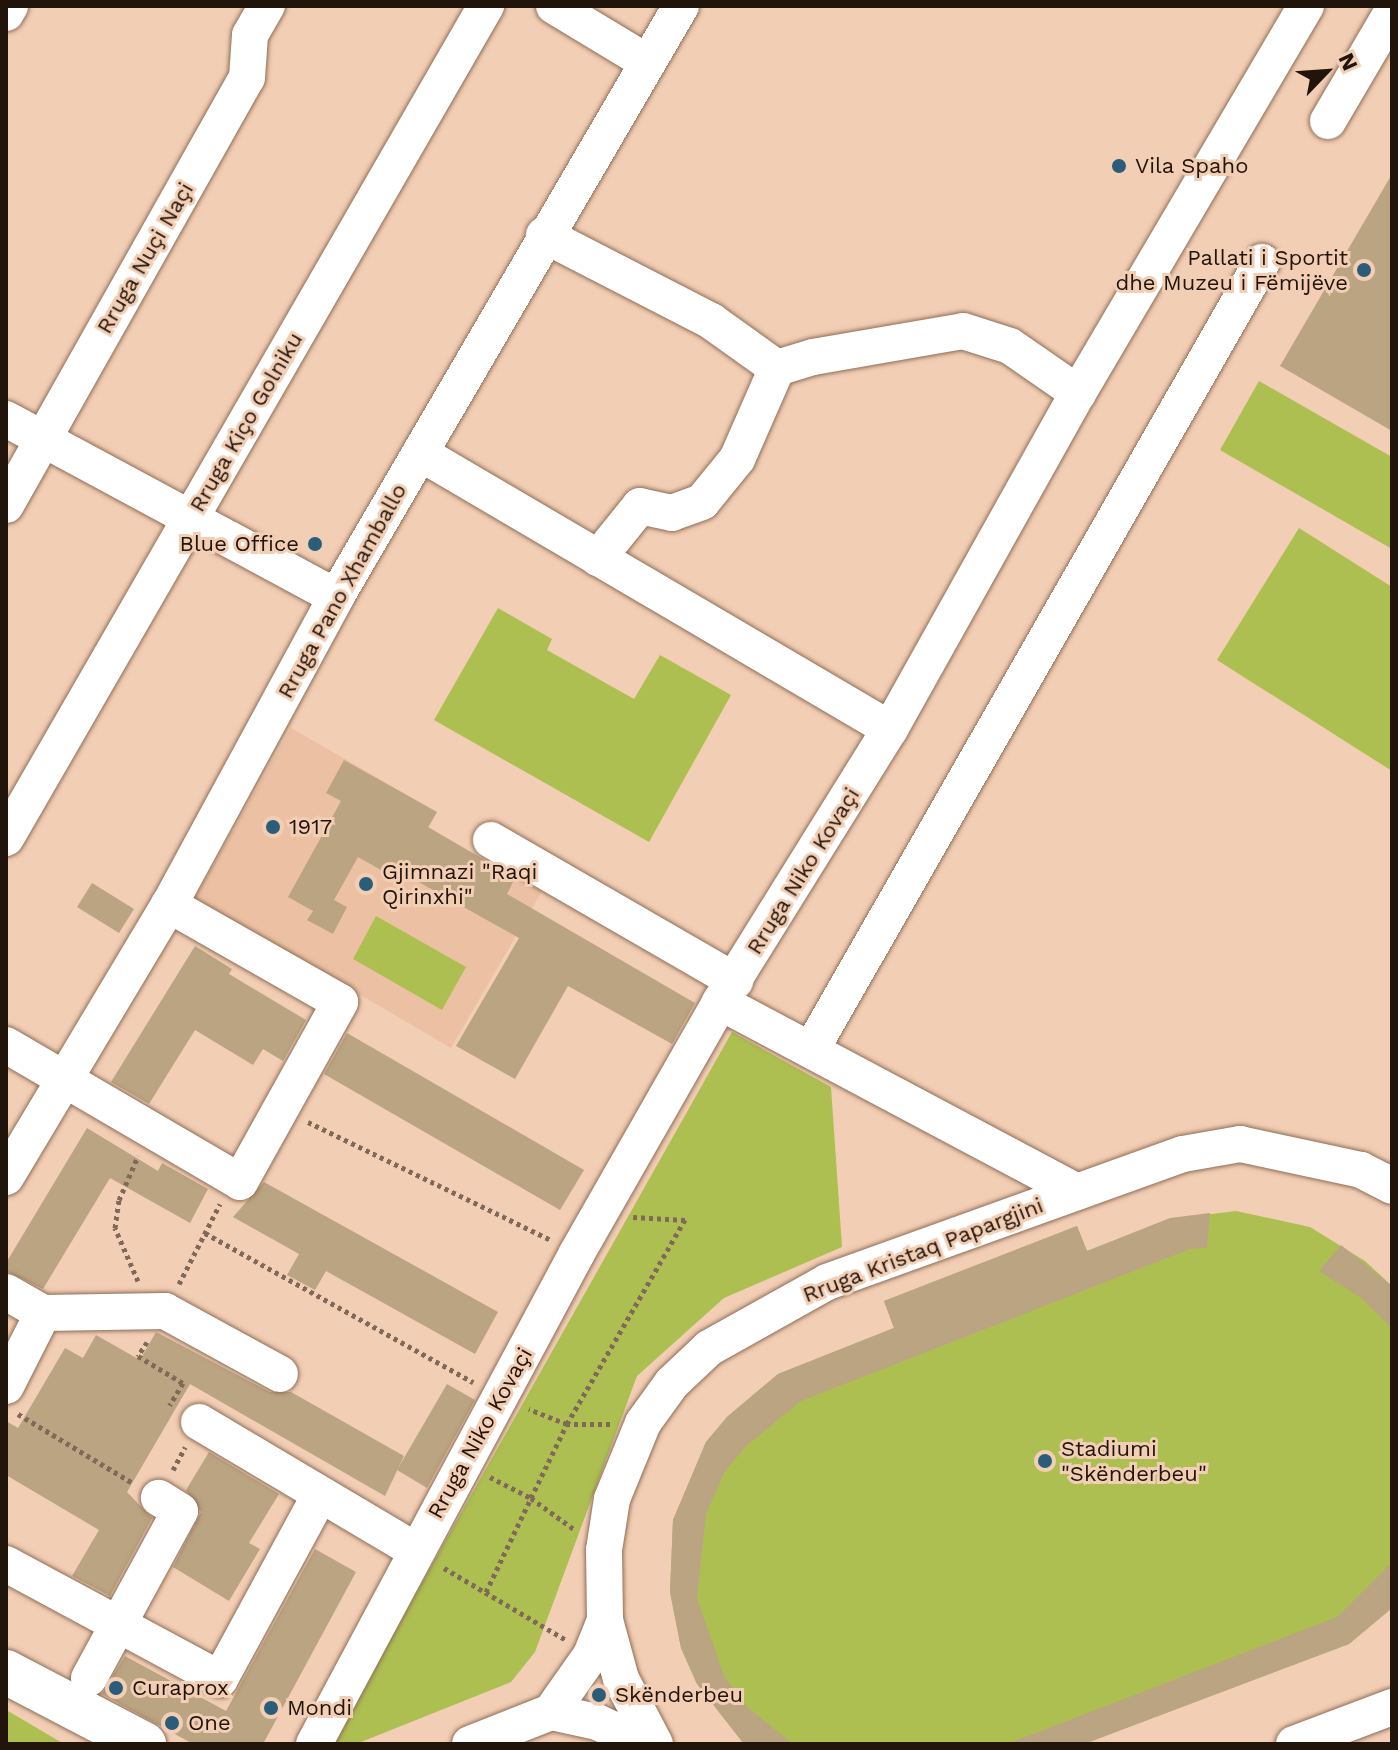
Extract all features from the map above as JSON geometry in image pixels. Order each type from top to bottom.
[{"type":"main road","points":[[6,1672],[144,1744]]},
{"type":"street","points":[[6,13],[10,6]]},
{"type":"street","name":"Rruga Nuçi Naçi","points":[[6,505],[247,78],[250,35],[267,6]]},
{"type":"street","name":"Rruga Kiço Golniku","points":[[6,838],[486,6]]},
{"type":"street","points":[[554,6],[647,62]]},
{"type":"street","name":"Rruga Pano Xhamballo","points":[[6,1177],[169,905],[336,597],[544,235],[681,6]]},
{"type":"street","name":"Rruga Niko Kovaçi","points":[[314,1744],[577,1253],[727,992],[890,729],[1078,393],[1306,6]]},
{"type":"street","points":[[1328,121],[1392,12]]},
{"type":"street","points":[[544,235],[711,321],[777,368]]},
{"type":"street","points":[[811,1050],[1262,262]]},
{"type":"street","points":[[598,558],[640,506],[672,513],[702,502],[737,459],[777,368],[813,357],[963,331],[1010,346],[1078,393]]},
{"type":"street","points":[[6,419],[336,597]]},
{"type":"street","points":[[420,453],[890,729]]},
{"type":"street","points":[[491,840],[727,992],[811,1050],[1077,1192]]},
{"type":"street","points":[[6,1045],[240,1182],[340,1002],[169,905]]},
{"type":"street","name":"Rruga Kristaq Papargjini","points":[[655,1744],[621,1679],[605,1620],[604,1550],[612,1499],[643,1423],[691,1365],[760,1315],[827,1282],[1183,1154],[1240,1144],[1318,1158],[1361,1170],[1392,1186]]},
{"type":"street","points":[[6,1292],[43,1313],[165,1311],[280,1374]]},
{"type":"street","points":[[6,1386],[43,1313]]},
{"type":"street","points":[[199,1422],[319,1497],[416,1551]]},
{"type":"street","points":[[6,1564],[220,1679],[319,1497]]},
{"type":"street","points":[[89,1678],[180,1511],[159,1498]]},
{"type":"street","name":"Rruga Kristaq Papargjini","points":[[551,1712],[591,1655],[605,1620]]},
{"type":"street","points":[[1294,1744],[1392,1707]]},
{"type":"street","points":[[470,1744],[551,1712],[597,1722],[645,1744]]},
{"type":"path","points":[[280,1108],[577,1253]]},
{"type":"path","points":[[150,1130],[119,1200],[115,1228],[131,1273],[165,1311]]},
{"type":"path","points":[[486,1592],[567,1424],[685,1220],[600,1214]]},
{"type":"path","points":[[205,1233],[500,1397],[567,1424],[643,1423]]},
{"type":"path","points":[[6,1407],[159,1498],[199,1422]]},
{"type":"path","points":[[464,1464],[531,1498],[604,1550]]},
{"type":"path","points":[[416,1551],[591,1655]]},
{"type":"shaded area","name":"Gjimnazi \"Raqi Qirinxhi\"","points":[[291,728],[437,812],[429,828],[542,891],[451,1048],[195,898]]},
{"type":"green space","points":[[1259,381],[1392,457],[1392,549],[1220,450]]},
{"type":"green space","points":[[1299,528],[1392,587],[1392,771],[1217,660]]},
{"type":"green space","points":[[498,608],[552,639],[547,650],[634,699],[660,655],[731,695],[649,842],[434,720]]},
{"type":"green space","points":[[376,916],[466,967],[442,1010],[353,959]]},
{"type":"green space","points":[[732,1032],[831,1087],[842,1247],[724,1298],[637,1376],[535,1652],[511,1682],[356,1744],[331,1744]]},
{"type":"green space","name":"Stadiumi \"Skënderbeu\"","points":[[1236,1211],[1310,1227],[1365,1261],[1392,1286],[1392,1608],[1349,1644],[1084,1744],[744,1744],[697,1684],[681,1648],[670,1592],[673,1520],[706,1442],[727,1417],[778,1374],[894,1328],[884,1301],[1077,1226],[1087,1251],[1170,1219]]},
{"type":"green space","points":[[8,1711],[64,1744],[6,1744]]},
{"type":"building","name":"Pallati i Sportit dhe Muzeu i Fëmijëve","points":[[1392,174],[1392,431],[1280,366]]},
{"type":"building","points":[[344,760],[437,812],[428,827],[515,878],[507,894],[695,1003],[672,1044],[568,986],[515,1079],[456,1046],[519,938],[399,871],[395,878],[358,857],[334,900],[347,907],[333,934],[307,920],[313,911],[288,897],[341,801],[326,793]]},
{"type":"building","points":[[92,883],[134,909],[119,933],[77,907]]},
{"type":"building","points":[[195,946],[232,969],[229,974],[306,1020],[283,1061],[263,1049],[253,1065],[195,1030],[149,1104],[111,1082]]},
{"type":"building","points":[[347,1033],[584,1170],[560,1210],[324,1074]]},
{"type":"building","points":[[87,1128],[158,1171],[162,1163],[208,1189],[190,1223],[110,1178],[43,1289],[6,1271],[6,1263]]},
{"type":"building","points":[[264,1182],[498,1312],[475,1354],[326,1271],[315,1290],[287,1275],[299,1254],[233,1217]]},
{"type":"building","points":[[1210,1213],[1207,1248],[1190,1249],[801,1401],[745,1447],[724,1473],[706,1514],[697,1598],[724,1676],[747,1707],[793,1744],[744,1744],[697,1684],[681,1648],[670,1592],[673,1520],[706,1442],[727,1417],[778,1374],[894,1328],[884,1301],[1077,1226],[1087,1251],[1170,1218]]},
{"type":"building","points":[[1341,1245],[1392,1286],[1392,1328],[1361,1298],[1319,1271]]},
{"type":"building","points":[[156,1332],[270,1392],[291,1392],[404,1456],[385,1496],[190,1384],[127,1492],[152,1518],[110,1596],[72,1576],[99,1530],[6,1475],[6,1421],[18,1428],[65,1348],[83,1358],[96,1335],[140,1360]]},
{"type":"building","points":[[447,1384],[475,1400],[427,1488],[397,1470]]},
{"type":"building","points":[[209,1452],[279,1494],[249,1543],[260,1549],[229,1601],[173,1567],[201,1512],[186,1490]]},
{"type":"building","points":[[315,1549],[356,1572],[263,1744],[193,1744],[102,1694],[125,1656],[226,1711]]},
{"type":"building","points":[[1392,1562],[1392,1608],[1349,1644],[1084,1744],[1007,1744],[1337,1617]]},
{"type":"place","name":"Vila Spaho","points":[[1119,166]]},
{"type":"place","name":"Pallati i Sportit dhe Muzeu i Fëmijëve","points":[[1364,270]]},
{"type":"place","name":"Blue Office","points":[[315,544]]},
{"type":"place","name":"1917","points":[[273,827]]},
{"type":"place","name":"Gjimnazi \"Raqi Qirinxhi\"","points":[[366,884]]},
{"type":"place","name":"Stadiumi \"Skënderbeu\"","points":[[1045,1461]]},
{"type":"place","name":"Curaprox","points":[[116,1688]]},
{"type":"place","name":"Skënderbeu","points":[[599,1695]]},
{"type":"place","name":"Mondi","points":[[271,1708]]},
{"type":"place","name":"One","points":[[172,1723]]}]
